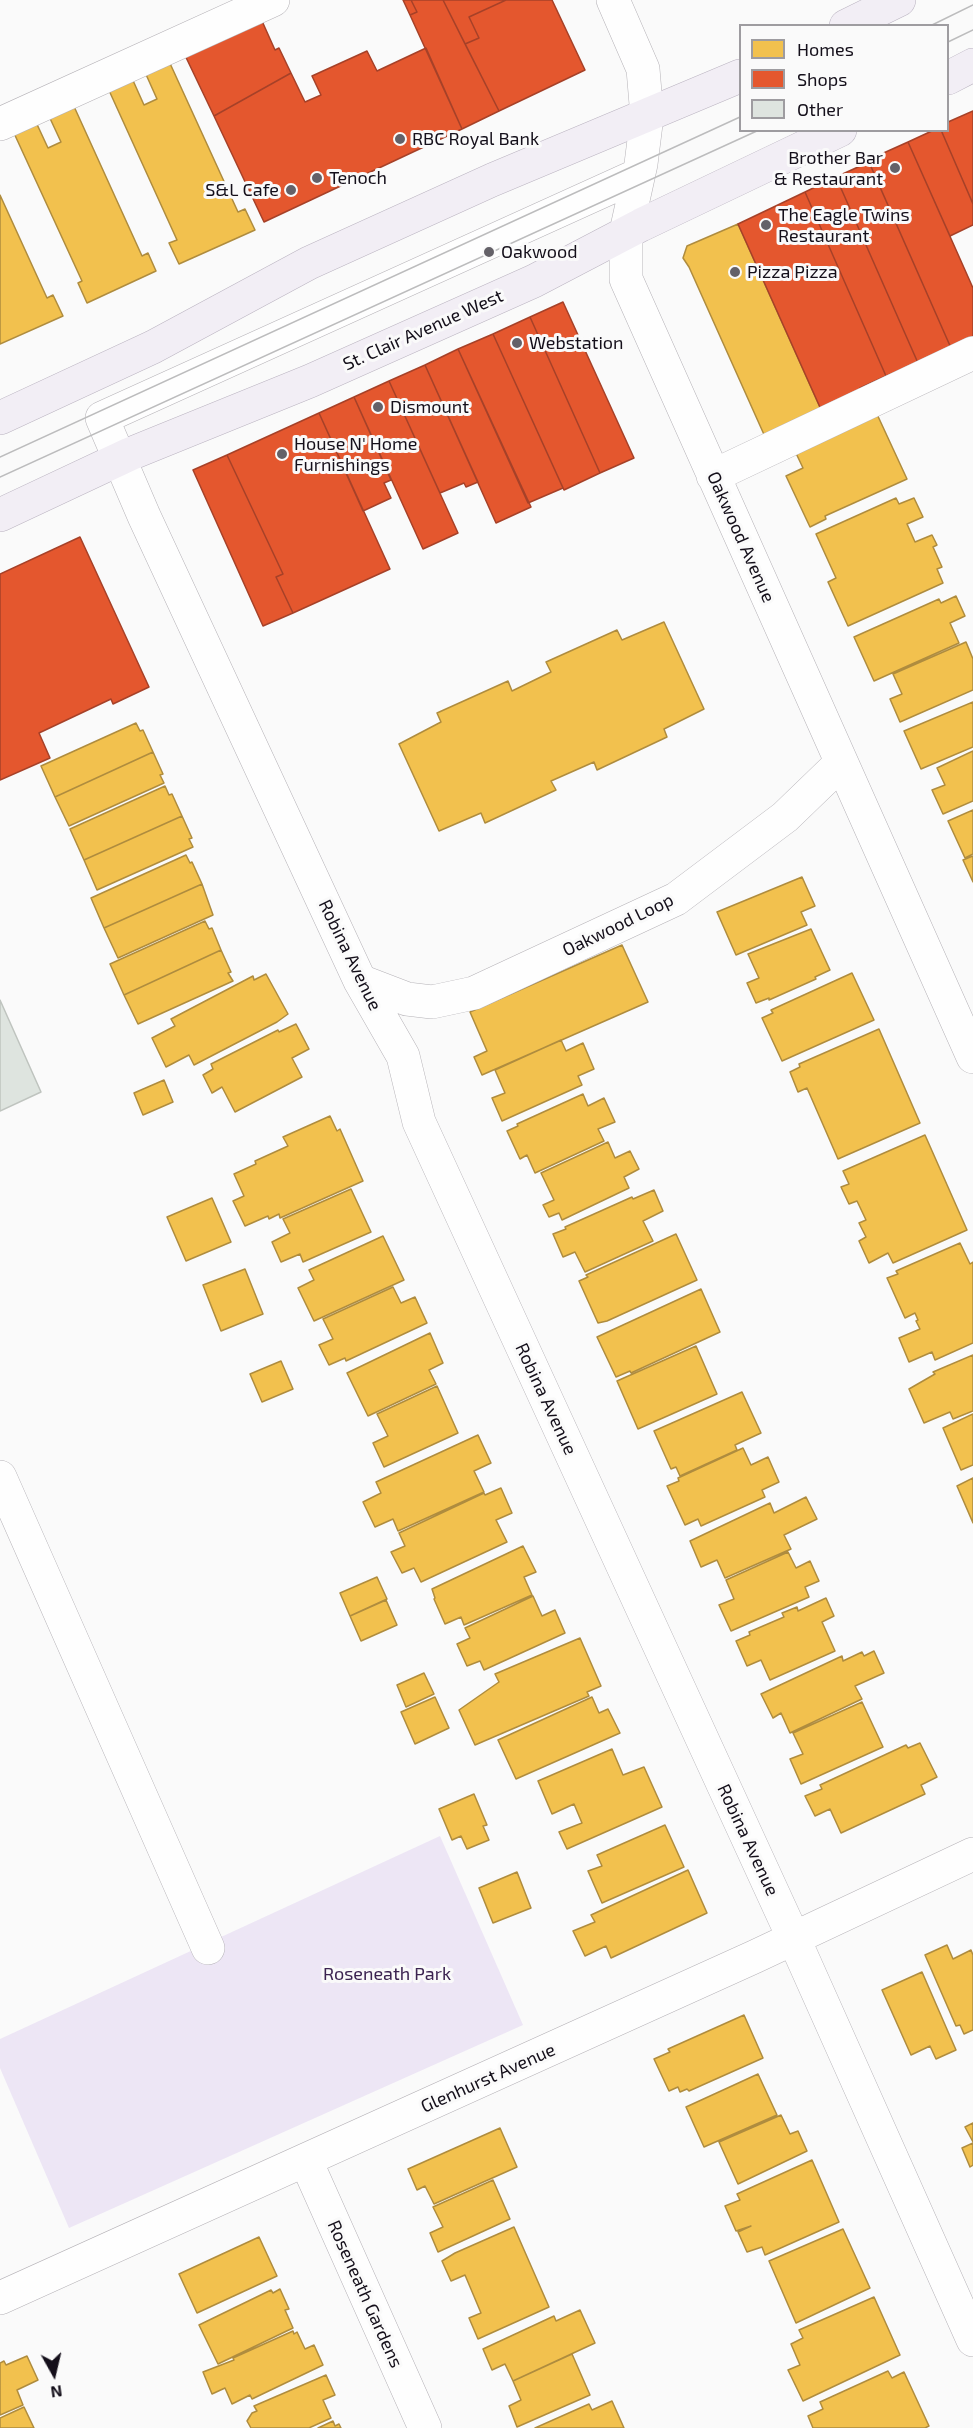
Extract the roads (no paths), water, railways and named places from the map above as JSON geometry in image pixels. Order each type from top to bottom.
[{"type":"main road","points":[[850,24],[899,0]]},
{"type":"main road","points":[[949,77],[973,65]]},
{"type":"main road","points":[[0,418],[153,347],[309,263],[492,180],[739,77]]},
{"type":"main road","name":"St. Clair Avenue West","points":[[0,515],[119,459],[331,371],[534,281],[626,232],[836,132]]},
{"type":"street","points":[[0,124],[273,0]]},
{"type":"street","name":"Oakwood Avenue","points":[[613,0],[643,69],[647,116],[626,232],[627,279],[973,1057]]},
{"type":"street","name":"Robina Avenue","points":[[638,175],[102,418],[360,981],[403,1056],[419,1122],[794,1939],[973,2340]]},
{"type":"street","points":[[713,476],[973,353]]},
{"type":"street","name":"Oakwood Loop","points":[[360,981],[407,999],[432,1002],[474,993],[676,899],[785,817],[841,763]]},
{"type":"street","points":[[0,1477],[208,1948]]},
{"type":"street","name":"Glenhurst Avenue","points":[[0,2298],[794,1939],[973,1854]]},
{"type":"street","name":"Roseneath Gardens","points":[[306,2161],[425,2428]]},
{"type":"tram line","points":[[934,24],[973,5]]},
{"type":"tram line","points":[[949,42],[973,30]]},
{"type":"tram line","points":[[0,457],[739,117]]},
{"type":"tram line","points":[[0,477],[755,132]]},
{"type":"place","name":"RBC Royal Bank","points":[[400,139]]},
{"type":"place","name":"Brother Bar & Restaurant","points":[[895,168]]},
{"type":"place","name":"Tenoch","points":[[317,178]]},
{"type":"place","name":"S&L Cafe","points":[[291,190]]},
{"type":"place","name":"The Eagle Twins Restaurant","points":[[766,225]]},
{"type":"place","name":"Oakwood","points":[[489,252]]},
{"type":"place","name":"Pizza Pizza","points":[[735,272]]},
{"type":"place","name":"Webstation","points":[[517,343]]},
{"type":"place","name":"Dismount","points":[[378,407]]},
{"type":"place","name":"House N' Home Furnishings","points":[[282,454]]},
{"type":"park label","name":"Roseneath Park","points":[[387,1974]]}]
